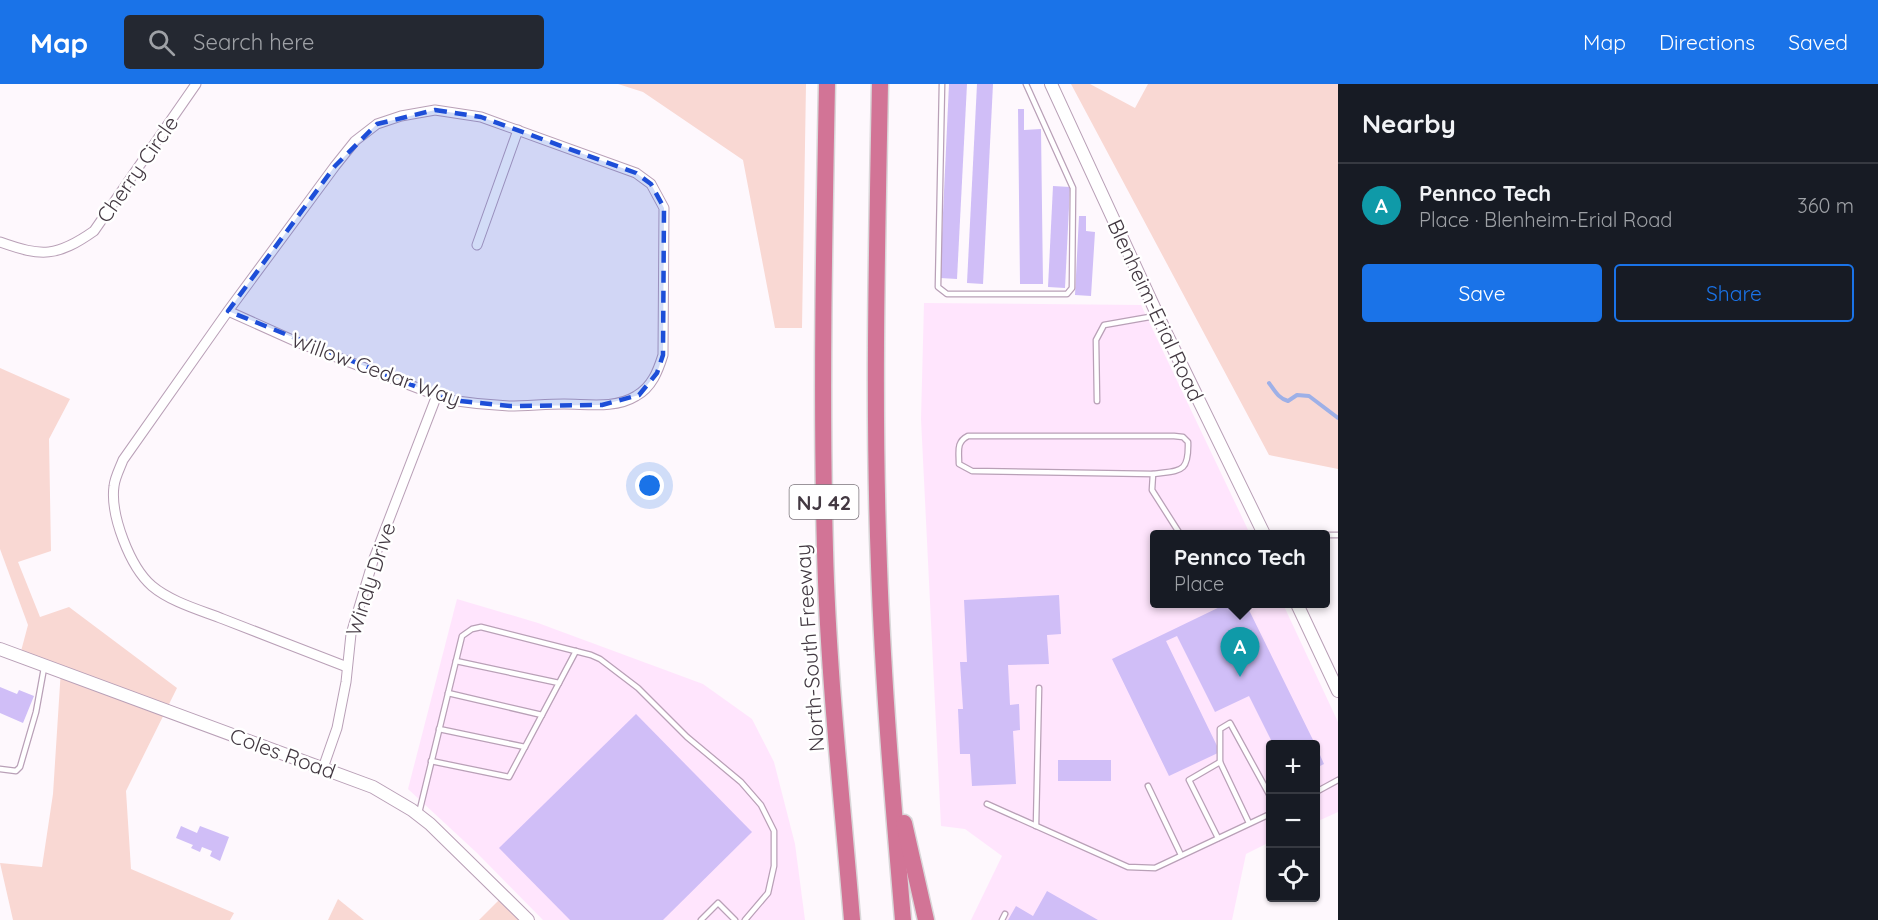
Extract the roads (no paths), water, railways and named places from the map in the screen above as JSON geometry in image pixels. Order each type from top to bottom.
[{"type":"highway","name":"North-South Freeway","points":[[827,84],[823,292],[825,552],[833,692],[852,920]]},
{"type":"highway","name":"NJ 42","points":[[880,84],[875,369],[879,567],[903,920]]},
{"type":"highway","points":[[891,766],[926,920]]},
{"type":"street","name":"Cherry Circle","points":[[0,242],[37,252],[58,251],[94,231],[196,84]]},
{"type":"street","name":"Blenheim-Erial Road","points":[[1051,84],[1158,316],[1262,530]]},
{"type":"street","name":"Willow Cedar Way","points":[[228,311],[297,342],[449,400],[510,406],[602,405],[625,402],[639,395],[651,382],[657,373],[663,355],[664,208],[651,184],[636,173],[481,117],[435,110],[401,116],[377,124],[355,141],[335,166],[228,311],[123,460],[114,484],[114,503],[124,543],[140,575],[154,588],[181,603],[347,667]]},
{"type":"street","points":[[477,245],[518,130]]},
{"type":"street","name":"Windy Drive","points":[[323,768],[336,728],[351,634],[373,561],[437,395]]},
{"type":"street","points":[[1299,608],[1338,691]]},
{"type":"street","name":"Coles Road","points":[[0,649],[373,787],[430,824],[528,920]]},
{"type":"lane","points":[[942,84],[938,287],[947,294],[1067,294],[1072,288],[1073,188],[1026,84]]},
{"type":"lane","points":[[1097,400],[1096,340],[1104,325],[1158,316]]},
{"type":"lane","points":[[968,436],[1183,437],[1188,442],[1188,459],[1185,465],[1177,470],[1153,474],[972,471],[959,464],[959,444],[968,436]]},
{"type":"lane","points":[[1153,474],[1152,490],[1177,530]]},
{"type":"lane","points":[[418,815],[462,636],[472,629],[481,627],[576,651],[600,659],[638,688],[687,738],[741,782],[761,805],[774,831],[774,866],[768,893],[746,920]]},
{"type":"lane","points":[[431,761],[509,777],[576,651]]},
{"type":"lane","points":[[456,661],[559,683]]},
{"type":"lane","points":[[0,769],[16,771],[20,767],[36,712],[45,665]]},
{"type":"lane","points":[[1036,826],[1039,688]]},
{"type":"lane","points":[[448,693],[542,715]]},
{"type":"lane","points":[[1249,824],[1220,762],[1220,729],[1230,723],[1269,794]]},
{"type":"lane","points":[[439,729],[525,747]]},
{"type":"lane","points":[[1218,838],[1189,780],[1220,762]]},
{"type":"lane","points":[[1320,790],[1338,780]]},
{"type":"lane","points":[[1148,786],[1181,855]]},
{"type":"lane","points":[[987,804],[1128,867],[1155,868],[1266,816]]},
{"type":"lane","points":[[701,920],[718,903],[735,920]]},
{"type":"lane","points":[[1002,920],[1005,914]]},
{"type":"waterway","points":[[1269,383],[1285,400],[1288,401],[1297,395],[1309,396],[1338,418]]},
{"type":"place","name":"Pennco Tech","points":[[1240,677]]}]
